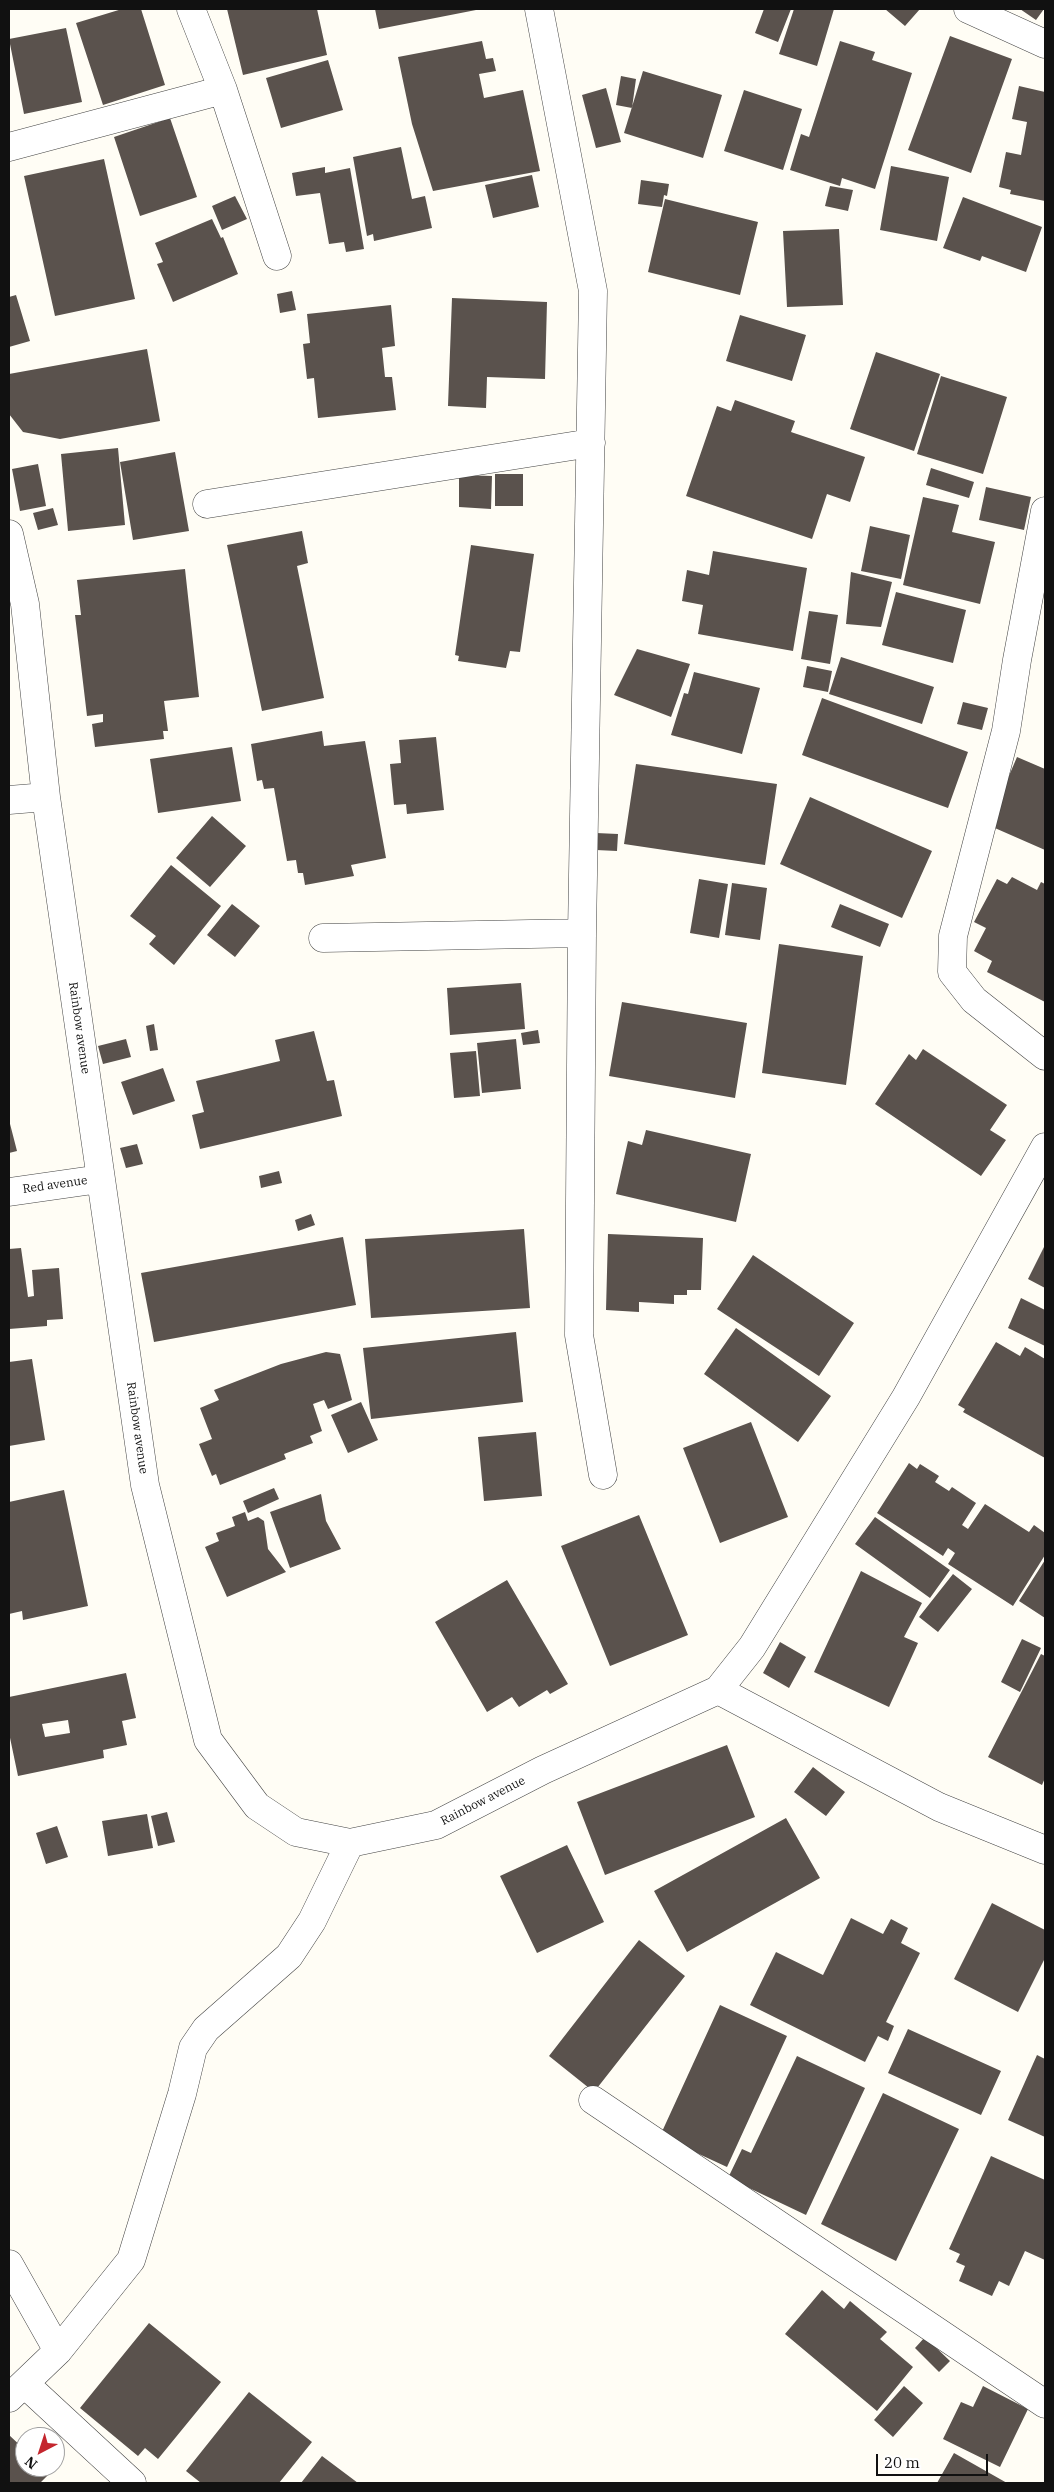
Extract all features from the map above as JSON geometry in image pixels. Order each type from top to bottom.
[{"type":"street","points":[[191,9],[223,90],[277,256]]},
{"type":"street","points":[[539,9],[593,291],[582,933],[580,1334],[603,1475]]},
{"type":"street","points":[[968,9],[1045,44]]},
{"type":"street","points":[[9,146],[223,90]]},
{"type":"street","points":[[207,504],[591,443]]},
{"type":"street","points":[[1045,511],[1017,660],[1006,731],[953,936],[952,972],[974,1000],[1045,1056]]},
{"type":"street","name":"Rainbow avenue","points":[[9,534],[26,604],[46,797],[145,1485],[208,1740],[257,1806],[296,1832],[350,1844],[436,1825],[543,1770],[718,1690]]},
{"type":"street","points":[[9,800],[46,797]]},
{"type":"street","points":[[323,938],[582,933]]},
{"type":"street","points":[[1045,1148],[906,1397],[752,1646],[718,1690],[939,1807],[1045,1850]]},
{"type":"street","name":"Red avenue","points":[[9,1192],[100,1179]]},
{"type":"street","points":[[132,2483],[17,2391],[58,2351],[131,2260],[182,2094],[193,2048],[206,2029],[289,1956],[312,1921],[350,1844]]},
{"type":"street","points":[[593,2100],[1045,2404]]},
{"type":"street","points":[[9,2264],[58,2351]]},
{"type":"building","points":[[122,9],[141,9],[165,85],[103,105],[76,23]]},
{"type":"building","points":[[227,9],[317,9],[327,55],[243,75]]},
{"type":"building","points":[[375,9],[476,9],[476,10],[379,29]]},
{"type":"building","points":[[764,9],[791,9],[778,42],[755,33]]},
{"type":"building","points":[[794,9],[834,9],[817,66],[779,54]]},
{"type":"building","points":[[885,9],[920,9],[905,26]]},
{"type":"building","points":[[1020,9],[1044,9],[1036,20]]},
{"type":"building","points":[[66,28],[82,102],[24,114],[9,39]]},
{"type":"building","points":[[950,36],[1012,59],[971,173],[908,150]]},
{"type":"building","points":[[482,41],[486,59],[493,58],[496,71],[479,74],[484,98],[523,90],[540,171],[433,191],[412,124],[398,57]]},
{"type":"building","points":[[840,41],[875,52],[872,60],[912,73],[875,189],[842,178],[840,186],[790,170],[801,134],[809,137]]},
{"type":"building","points":[[328,60],[343,110],[281,128],[266,78]]},
{"type":"building","points":[[643,71],[722,95],[703,158],[624,133]]},
{"type":"building","points":[[621,76],[636,79],[632,108],[616,105]]},
{"type":"building","points":[[1019,86],[1045,92],[1045,201],[1010,194],[1011,190],[999,187],[1006,152],[1021,155],[1027,122],[1012,119]]},
{"type":"building","points":[[606,88],[621,142],[596,148],[582,95]]},
{"type":"building","points":[[744,90],[802,109],[783,170],[724,151]]},
{"type":"building","points":[[170,118],[197,197],[140,216],[114,137]]},
{"type":"building","points":[[401,147],[412,199],[425,196],[432,228],[374,241],[373,234],[367,236],[353,157]]},
{"type":"building","points":[[104,159],[135,299],[55,316],[24,176]]},
{"type":"building","points":[[891,166],[949,177],[937,241],[880,230]]},
{"type":"building","points":[[325,167],[325,173],[350,168],[364,249],[346,252],[344,242],[329,244],[320,193],[296,196],[292,173]]},
{"type":"building","points":[[532,175],[539,207],[493,218],[485,185]]},
{"type":"building","points":[[641,180],[669,184],[667,196],[664,195],[662,207],[638,204]]},
{"type":"building","points":[[830,186],[853,190],[848,211],[825,206]]},
{"type":"building","points":[[235,196],[247,219],[222,230],[212,206]]},
{"type":"building","points":[[963,197],[1042,227],[1026,272],[982,256],[980,261],[943,248]]},
{"type":"building","points":[[665,199],[758,222],[740,295],[648,272]]},
{"type":"building","points":[[212,219],[221,238],[223,237],[238,274],[173,302],[157,264],[163,262],[155,243]]},
{"type":"building","points":[[839,229],[843,305],[787,307],[783,231]]},
{"type":"building","points":[[292,291],[296,310],[280,313],[277,294]]},
{"type":"building","points":[[16,295],[30,341],[9,347],[9,297]]},
{"type":"building","points":[[452,298],[547,302],[545,379],[487,377],[486,408],[448,406]]},
{"type":"building","points":[[391,305],[395,346],[382,348],[385,377],[392,377],[396,410],[318,418],[314,378],[307,379],[303,344],[310,343],[307,314]]},
{"type":"building","points":[[740,315],[806,335],[792,381],[726,361]]},
{"type":"building","points":[[147,349],[160,421],[60,439],[23,432],[9,414],[9,374]]},
{"type":"building","points":[[876,352],[940,374],[914,451],[850,429]]},
{"type":"building","points":[[941,376],[1007,397],[983,474],[917,454]]},
{"type":"building","points":[[735,400],[795,421],[791,432],[865,457],[850,502],[827,494],[812,539],[686,496],[717,406],[731,411]]},
{"type":"building","points":[[118,448],[125,525],[68,531],[61,454]]},
{"type":"building","points":[[175,452],[189,531],[133,540],[120,462]]},
{"type":"building","points":[[38,464],[46,506],[20,511],[12,469]]},
{"type":"building","points":[[931,468],[974,482],[969,498],[926,485]]},
{"type":"building","points":[[495,474],[523,474],[523,506],[495,506]]},
{"type":"building","points":[[459,475],[492,476],[491,509],[459,507]]},
{"type":"building","points":[[986,487],[1031,497],[1024,530],[979,520]]},
{"type":"building","points":[[923,497],[959,505],[952,532],[995,542],[980,604],[903,585]]},
{"type":"building","points":[[53,508],[58,525],[38,530],[33,513]]},
{"type":"building","points":[[870,526],[910,535],[901,579],[861,571]]},
{"type":"building","points":[[302,531],[308,563],[297,566],[324,698],[262,711],[227,545]]},
{"type":"building","points":[[471,545],[534,554],[520,652],[510,651],[506,668],[458,661],[459,656],[455,655]]},
{"type":"building","points":[[713,551],[807,568],[793,651],[698,634],[703,605],[682,601],[687,570],[709,575]]},
{"type":"building","points":[[185,569],[199,697],[164,701],[168,731],[163,731],[164,739],[95,747],[92,724],[103,722],[103,714],[87,716],[75,615],[81,615],[77,580]]},
{"type":"building","points":[[851,572],[892,582],[881,627],[846,624]]},
{"type":"building","points":[[896,592],[966,610],[953,663],[882,645]]},
{"type":"building","points":[[809,611],[838,615],[830,664],[801,659]]},
{"type":"building","points":[[637,649],[690,664],[671,717],[614,695]]},
{"type":"building","points":[[841,657],[934,687],[922,724],[829,694]]},
{"type":"building","points":[[807,666],[832,671],[828,692],[803,687]]},
{"type":"building","points":[[694,672],[760,688],[742,754],[671,735],[684,693],[688,694]]},
{"type":"building","points":[[822,698],[968,752],[948,808],[802,755]]},
{"type":"building","points":[[963,702],[988,708],[982,730],[957,724]]},
{"type":"building","points":[[322,731],[324,746],[365,741],[386,858],[351,865],[354,876],[305,885],[303,873],[298,873],[296,860],[287,861],[274,788],[264,789],[262,780],[257,781],[251,744]]},
{"type":"building","points":[[436,737],[444,810],[407,814],[406,804],[394,805],[390,764],[401,763],[399,740]]},
{"type":"building","points":[[232,747],[241,801],[158,813],[150,759]]},
{"type":"building","points":[[1017,757],[1045,769],[1045,850],[988,825]]},
{"type":"building","points":[[636,764],[777,784],[765,865],[624,844]]},
{"type":"building","points":[[810,797],[932,851],[902,918],[780,864]]},
{"type":"building","points":[[212,816],[246,846],[210,887],[176,858]]},
{"type":"building","points":[[596,833],[618,834],[617,851],[596,850]]},
{"type":"building","points":[[171,865],[221,906],[174,965],[149,944],[156,936],[130,916]]},
{"type":"building","points":[[1012,877],[1037,890],[1041,882],[1045,884],[1045,1002],[987,972],[992,961],[974,951],[986,928],[974,922],[997,879],[1007,884]]},
{"type":"building","points":[[699,879],[728,884],[719,938],[690,933]]},
{"type":"building","points":[[732,883],[767,888],[760,940],[725,935]]},
{"type":"building","points":[[232,904],[260,926],[235,957],[207,935]]},
{"type":"building","points":[[840,904],[889,924],[880,947],[831,927]]},
{"type":"building","points":[[779,944],[863,956],[846,1085],[762,1073]]},
{"type":"building","points":[[521,983],[525,1029],[450,1035],[447,988]]},
{"type":"building","points":[[622,1002],[747,1023],[735,1098],[609,1076]]},
{"type":"building","points":[[154,1024],[158,1050],[150,1051],[146,1026]]},
{"type":"building","points":[[538,1030],[540,1043],[523,1045],[521,1033]]},
{"type":"building","points":[[314,1031],[327,1081],[334,1080],[342,1116],[200,1149],[192,1115],[204,1112],[196,1081],[280,1061],[275,1040]]},
{"type":"building","points":[[126,1039],[131,1057],[103,1064],[98,1046]]},
{"type":"building","points":[[516,1039],[521,1089],[482,1093],[477,1043]]},
{"type":"building","points":[[923,1049],[1007,1105],[990,1130],[1006,1140],[981,1176],[875,1104],[909,1054],[916,1060]]},
{"type":"building","points":[[476,1051],[480,1096],[454,1098],[450,1053]]},
{"type":"building","points":[[163,1068],[175,1101],[133,1115],[121,1082]]},
{"type":"building","points":[[9,1120],[17,1151],[9,1153]]},
{"type":"building","points":[[646,1130],[751,1154],[736,1222],[616,1194],[628,1141],[642,1145]]},
{"type":"building","points":[[137,1144],[143,1164],[126,1168],[120,1148]]},
{"type":"building","points":[[279,1171],[282,1183],[261,1188],[259,1176]]},
{"type":"building","points":[[311,1214],[315,1225],[298,1231],[295,1220]]},
{"type":"building","points":[[524,1229],[530,1308],[371,1318],[365,1239]]},
{"type":"building","points":[[608,1234],[703,1238],[701,1290],[687,1290],[687,1295],[674,1295],[674,1304],[639,1302],[639,1312],[606,1310]]},
{"type":"building","points":[[343,1237],[356,1305],[154,1342],[141,1273]]},
{"type":"building","points":[[1045,1245],[1045,1288],[1028,1279]]},
{"type":"building","points":[[21,1248],[28,1297],[34,1296],[32,1270],[59,1268],[63,1319],[47,1320],[47,1326],[9,1329],[9,1249]]},
{"type":"building","points":[[753,1255],[854,1323],[819,1376],[717,1309]]},
{"type":"building","points":[[1021,1298],[1045,1310],[1045,1346],[1008,1328]]},
{"type":"building","points":[[736,1328],[831,1396],[798,1442],[704,1374]]},
{"type":"building","points":[[516,1332],[523,1402],[371,1419],[363,1348]]},
{"type":"building","points":[[996,1342],[1020,1356],[1025,1347],[1045,1359],[1045,1458],[963,1412],[965,1409],[958,1405]]},
{"type":"building","points":[[326,1352],[340,1354],[352,1400],[328,1409],[324,1400],[313,1404],[322,1431],[310,1436],[313,1443],[284,1454],[286,1459],[220,1485],[216,1474],[212,1476],[199,1444],[212,1439],[200,1408],[219,1400],[214,1390],[281,1364]]},
{"type":"building","points":[[32,1359],[45,1440],[9,1446],[9,1362]]},
{"type":"building","points":[[361,1402],[378,1440],[348,1453],[331,1415]]},
{"type":"building","points":[[751,1422],[788,1517],[720,1543],[683,1448]]},
{"type":"building","points":[[536,1432],[542,1496],[484,1501],[478,1437]]},
{"type":"building","points":[[909,1463],[917,1469],[920,1464],[939,1476],[935,1482],[949,1491],[952,1487],[976,1503],[962,1525],[968,1529],[985,1504],[1029,1532],[1034,1525],[1045,1533],[1045,1555],[1013,1606],[948,1564],[955,1553],[948,1548],[943,1556],[877,1513]]},
{"type":"building","points":[[274,1488],[279,1499],[248,1513],[243,1501]]},
{"type":"building","points":[[64,1490],[88,1606],[23,1620],[22,1611],[9,1614],[9,1502]]},
{"type":"building","points":[[321,1494],[326,1521],[341,1549],[290,1568],[270,1512]]},
{"type":"building","points":[[245,1512],[248,1521],[258,1517],[264,1521],[268,1549],[286,1572],[227,1597],[205,1547],[219,1541],[216,1533],[235,1526],[232,1517]]},
{"type":"building","points":[[639,1515],[688,1635],[610,1666],[561,1546]]},
{"type":"building","points":[[875,1517],[950,1570],[930,1598],[855,1544]]},
{"type":"building","points":[[1045,1560],[1045,1618],[1019,1601]]},
{"type":"building","points":[[861,1571],[922,1603],[904,1637],[918,1643],[889,1707],[814,1672]]},
{"type":"building","points":[[953,1574],[972,1589],[938,1632],[919,1617]]},
{"type":"building","points":[[507,1580],[568,1684],[550,1694],[547,1690],[519,1707],[512,1697],[487,1712],[435,1622]]},
{"type":"building","points":[[1022,1639],[1041,1648],[1020,1692],[1001,1682]]},
{"type":"building","points":[[780,1642],[806,1657],[789,1688],[763,1673]]},
{"type":"building","points":[[1041,1654],[1045,1656],[1045,1778],[1042,1785],[988,1757]]},
{"type":"building","points":[[126,1673],[136,1718],[122,1721],[127,1745],[103,1750],[104,1758],[18,1776],[9,1733],[9,1697]],"holes":[[[68,1720],[70,1733],[45,1737],[42,1724]]]},
{"type":"building","points":[[727,1745],[755,1817],[605,1875],[577,1802]]},
{"type":"building","points":[[813,1767],[845,1792],[826,1816],[794,1792]]},
{"type":"building","points":[[167,1812],[175,1842],[158,1846],[151,1816]]},
{"type":"building","points":[[147,1814],[153,1848],[108,1856],[102,1821]]},
{"type":"building","points":[[786,1818],[820,1878],[687,1952],[654,1891]]},
{"type":"building","points":[[57,1826],[68,1857],[46,1864],[36,1833]]},
{"type":"building","points":[[567,1845],[604,1922],[537,1953],[500,1876]]},
{"type":"building","points":[[992,1903],[1045,1930],[1045,1958],[1018,2012],[954,1979]]},
{"type":"building","points":[[851,1918],[883,1934],[891,1919],[908,1928],[901,1943],[920,1953],[886,2022],[894,2026],[888,2041],[878,2036],[865,2062],[750,2005],[776,1952],[823,1975]]},
{"type":"building","points":[[639,1940],[685,1976],[594,2092],[549,2056]]},
{"type":"building","points":[[720,2005],[787,2036],[727,2167],[660,2136]]},
{"type":"building","points":[[908,2029],[1001,2071],[981,2115],[888,2073]]},
{"type":"building","points":[[1037,2055],[1045,2059],[1045,2137],[1008,2120]]},
{"type":"building","points":[[797,2056],[865,2088],[806,2215],[728,2178],[742,2149],[751,2153]]},
{"type":"building","points":[[883,2093],[959,2129],[896,2261],[821,2224]]},
{"type":"building","points":[[991,2156],[1045,2180],[1045,2260],[1025,2251],[1009,2286],[999,2281],[992,2296],[959,2281],[965,2266],[956,2262],[960,2254],[949,2249]]},
{"type":"building","points":[[822,2290],[844,2309],[850,2301],[887,2332],[880,2339],[913,2367],[877,2411],[785,2334]]},
{"type":"building","points":[[149,2323],[221,2382],[158,2459],[145,2448],[138,2456],[80,2408]]},
{"type":"building","points":[[925,2337],[950,2361],[939,2372],[915,2348]]},
{"type":"building","points":[[904,2386],[923,2403],[893,2437],[874,2420]]},
{"type":"building","points":[[983,2386],[1028,2409],[1000,2467],[943,2439],[961,2402],[973,2407]]},
{"type":"building","points":[[249,2392],[312,2442],[279,2483],[201,2483],[186,2471]]},
{"type":"building","points":[[9,2435],[15,2441],[15,2477],[46,2477],[40,2483],[9,2483]]},
{"type":"building","points":[[954,2453],[1007,2483],[937,2483]]},
{"type":"building","points":[[322,2456],[358,2483],[301,2483]]}]
